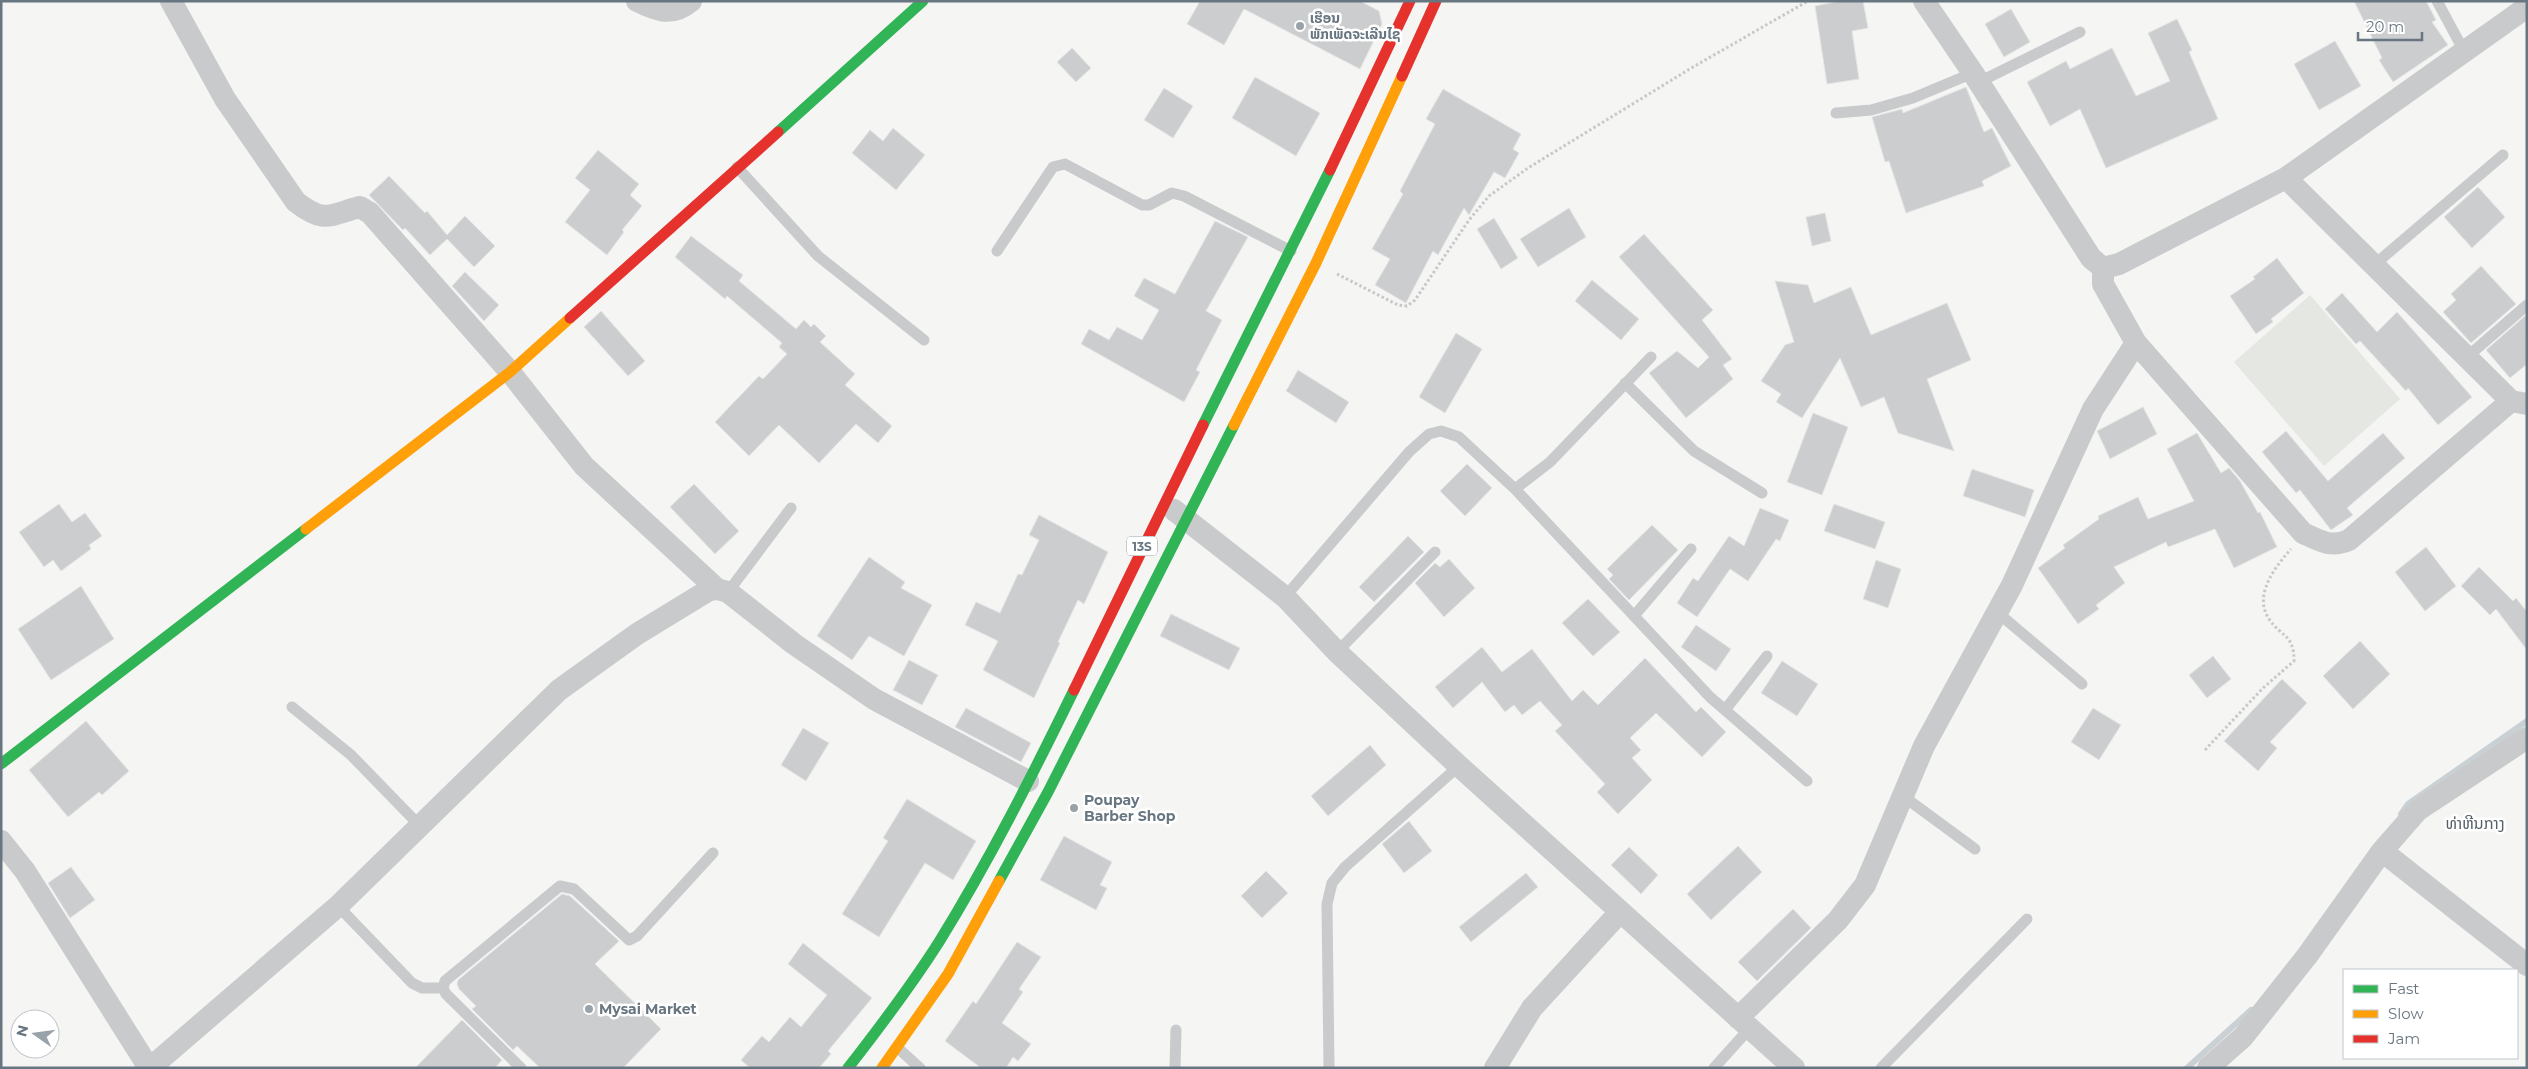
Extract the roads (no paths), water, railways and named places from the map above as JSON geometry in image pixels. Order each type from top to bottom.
[{"type":"main road","points":[[1,764],[510,372],[924,1]]},
{"type":"main road","name":"13S","points":[[848,1068],[879,1030],[935,948],[981,875],[1164,502],[1291,250],[1405,3]]},
{"type":"main road","name":"13S","points":[[882,1068],[898,1048],[948,974],[1007,869],[1316,263],[1432,8]]},
{"type":"street","points":[[171,1],[225,99],[296,202],[307,211],[322,217],[336,216],[360,207],[370,213],[510,372],[584,466],[723,590],[794,644],[874,699],[1028,781]]},
{"type":"street","points":[[637,1],[657,10],[672,12],[690,1]]},
{"type":"street","points":[[1924,1],[1976,77],[2091,258],[2103,268],[2104,284],[2136,343],[2303,532],[2326,544],[2338,544],[2349,540],[2519,402],[2467,357],[2286,178]]},
{"type":"street","points":[[1405,3],[1432,8]]},
{"type":"street","points":[[2103,268],[2119,264],[2286,178],[2527,7]]},
{"type":"street","points":[[1743,1023],[1838,920],[1865,884],[1924,746],[1997,612],[2093,409],[2136,343]]},
{"type":"street","points":[[1164,502],[1285,597],[1337,652],[1459,766],[1794,1068]]},
{"type":"street","points":[[1,841],[26,871],[149,1068],[338,906],[559,690],[638,634],[709,590],[723,590]]},
{"type":"street","points":[[2208,1068],[2243,1037],[2306,956],[2382,851],[2418,810],[2527,738]]},
{"type":"street","points":[[2382,851],[2527,965]]},
{"type":"street","points":[[1495,1068],[1532,1008],[1620,912]]},
{"type":"lane","points":[[2437,1],[2464,51]]},
{"type":"lane","points":[[1836,113],[1871,110],[1913,98],[1976,77],[2080,32]]},
{"type":"lane","points":[[2374,265],[2503,155]]},
{"type":"lane","points":[[997,251],[1053,167],[1059,164],[1065,164],[1142,205],[1149,205],[1172,193],[1184,196],[1291,250]]},
{"type":"lane","points":[[737,168],[818,256],[924,340]]},
{"type":"lane","points":[[2467,357],[2527,305]]},
{"type":"lane","points":[[1515,489],[1550,462],[1650,357]]},
{"type":"lane","points":[[1625,382],[1694,451],[1762,493]]},
{"type":"lane","points":[[1285,597],[1409,452],[1429,434],[1441,431],[1459,436],[1515,489],[1710,697],[1807,781]]},
{"type":"lane","points":[[723,590],[791,508]]},
{"type":"lane","points":[[1634,616],[1690,550]]},
{"type":"lane","points":[[1337,652],[1436,552]]},
{"type":"lane","points":[[1997,612],[2082,684]]},
{"type":"lane","points":[[1724,710],[1767,656]]},
{"type":"lane","points":[[292,707],[351,754],[420,826]]},
{"type":"lane","points":[[1328,1068],[1328,904],[1332,883],[1345,867],[1459,766]]},
{"type":"lane","points":[[1903,796],[1975,849]]},
{"type":"lane","points":[[443,988],[445,980],[560,886],[574,889],[629,940],[637,936],[713,853]]},
{"type":"lane","points":[[338,906],[412,983],[422,988],[443,988],[521,1068]]},
{"type":"lane","points":[[1881,1068],[2027,919]]},
{"type":"lane","points":[[1714,1068],[1743,1023]]},
{"type":"lane","points":[[1174,1068],[1176,1030]]},
{"type":"lane","points":[[898,1048],[920,1068]]},
{"type":"waterway","points":[[2401,814],[2408,804],[2527,721]]},
{"type":"waterway","points":[[2187,1068],[2251,1010]]},
{"type":"place","name":"ເຮືອນ ພັກເພັດຈະເລີນໄຊ","points":[[1300,26]]},
{"type":"place","name":"Poupay Barber Shop","points":[[1074,808]]},
{"type":"place","name":"Mysai Market","points":[[589,1009]]},
{"type":"district","name":"ທ່າຫີນກາງ","points":[[2475,823]]}]
